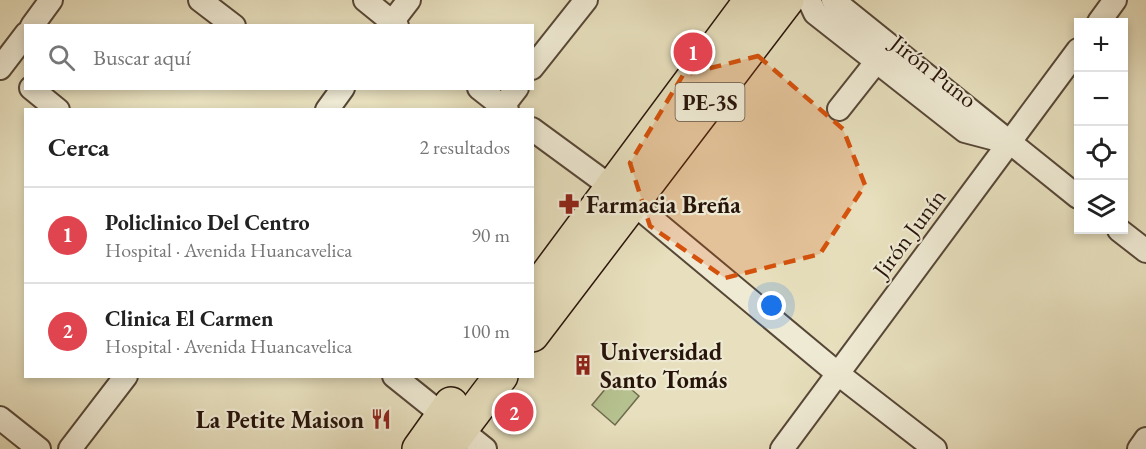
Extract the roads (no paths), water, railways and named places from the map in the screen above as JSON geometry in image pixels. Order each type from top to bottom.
[{"type":"highway","name":"PE-3S","points":[[534,332],[751,0]]},
{"type":"highway","name":"PE-3S","points":[[534,293],[623,196],[787,0]]},
{"type":"highway","points":[[458,436],[472,378]]},
{"type":"highway","points":[[418,449],[458,436],[500,378]]},
{"type":"street","points":[[33,24],[51,0]]},
{"type":"street","points":[[200,0],[231,24]]},
{"type":"street","points":[[364,0],[393,24],[409,0]]},
{"type":"street","points":[[534,65],[586,0]]},
{"type":"street","name":"Jirón Puno","points":[[809,0],[815,13],[965,131],[1010,143]]},
{"type":"street","name":"Jirón Puno","points":[[833,0],[1074,194]]},
{"type":"street","points":[[1102,18],[1115,0]]},
{"type":"street","points":[[24,37],[1,66],[24,83]]},
{"type":"street","name":"Jirón Junín","points":[[782,449],[1074,55]]},
{"type":"street","points":[[839,109],[877,62]]},
{"type":"street","points":[[34,90],[56,108]]},
{"type":"street","points":[[482,90],[505,108],[516,90]]},
{"type":"street","points":[[534,130],[623,196],[837,373],[935,449]]},
{"type":"street","points":[[1124,234],[1146,251]]},
{"type":"street","points":[[70,449],[124,378]]},
{"type":"street","points":[[396,378],[458,436]]},
{"type":"street","points":[[0,418],[39,449]]},
{"type":"street","points":[[1139,449],[1146,439]]},
{"type":"place","name":"Policlinico Del Centro","points":[[693,52]]},
{"type":"place","name":"Farmacia Breña","points":[[569,204]]},
{"type":"place","name":"Universidad Santo Tomás","points":[[583,365]]},
{"type":"place","name":"Clinica El Carmen","points":[[514,412]]},
{"type":"place","name":"La Petite Maison","points":[[381,419]]}]
